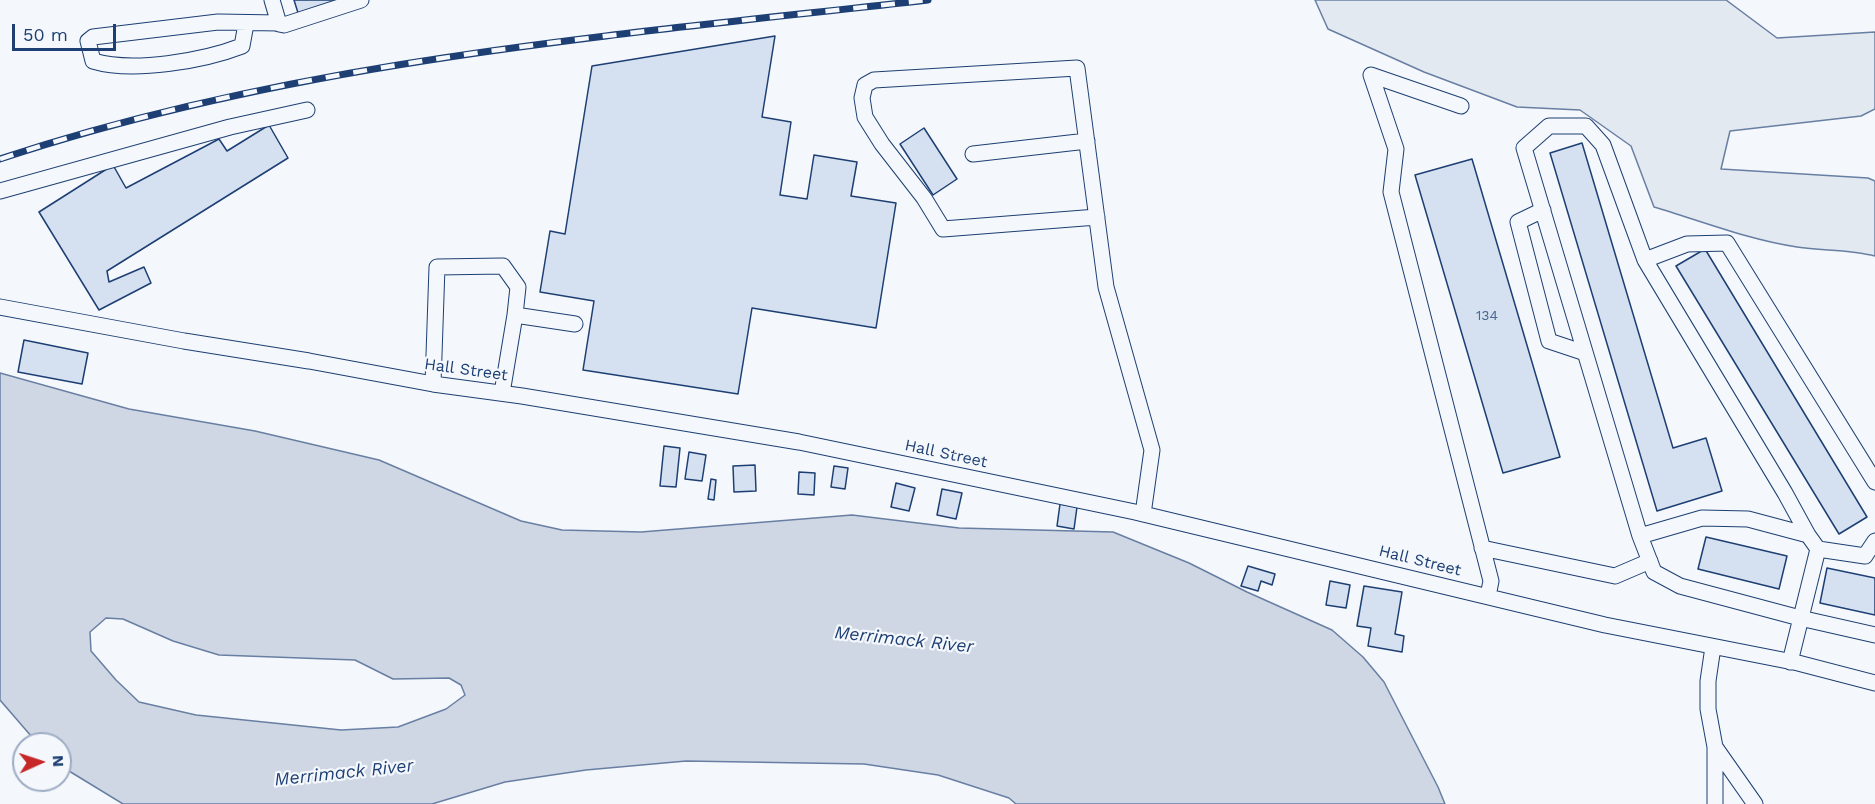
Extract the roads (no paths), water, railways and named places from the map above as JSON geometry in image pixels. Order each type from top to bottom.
[{"type":"street","points":[[272,0],[279,23]]},
{"type":"street","points":[[246,24],[242,46],[229,51],[159,65],[106,65],[93,61],[88,41],[93,37],[218,22],[284,25],[361,0]]},
{"type":"street","points":[[1097,217],[943,229],[924,198],[882,144],[866,117],[862,99],[865,86],[874,80],[1077,68],[1086,141],[1097,217],[1106,287],[1152,450],[1143,514]]},
{"type":"street","points":[[1461,106],[1371,75],[1396,149],[1391,192],[1491,582],[1488,596]]},
{"type":"street","points":[[0,191],[219,129],[307,110]]},
{"type":"street","points":[[1875,540],[1870,557],[1818,549],[1645,260],[1603,145],[1586,126],[1549,126],[1524,148],[1640,536],[1654,572],[1680,586],[1875,635]]},
{"type":"street","points":[[974,154],[1086,141]]},
{"type":"street","points":[[1543,210],[1518,222],[1549,341],[1585,353]]},
{"type":"street","points":[[1645,260],[1687,244],[1727,243],[1875,482]]},
{"type":"street","points":[[433,384],[437,267],[503,266],[518,287],[502,393]]},
{"type":"street","name":"Hall Street","points":[[0,307],[433,384],[502,393],[799,442],[1143,514],[1605,625],[1790,662],[1875,682]]},
{"type":"street","points":[[514,315],[575,324]]},
{"type":"street","points":[[1640,536],[1702,518],[1748,519],[1808,535]]},
{"type":"street","points":[[1482,548],[1615,576],[1650,561]]},
{"type":"street","points":[[1790,662],[1818,549]]},
{"type":"street","points":[[1713,647],[1708,681],[1708,709],[1715,747],[1715,804]]},
{"type":"street","points":[[1715,747],[1755,804]]},
{"type":"water","name":"Merrimack River","points":[[0,373],[129,409],[255,431],[379,460],[521,521],[562,530],[641,532],[852,515],[959,528],[1113,532],[1189,563],[1332,630],[1363,657],[1384,682],[1445,804],[1016,804],[1009,798],[938,775],[864,764],[686,761],[586,770],[505,782],[432,804],[123,804],[72,773],[72,732],[28,732],[0,700]],"holes":[[[106,618],[123,619],[173,641],[219,655],[355,660],[393,679],[449,678],[461,685],[465,695],[446,709],[398,727],[341,730],[196,715],[139,702],[91,651],[90,632]]]},
{"type":"railway","points":[[0,159],[113,125],[227,97],[343,74],[576,40],[928,0]]}]
